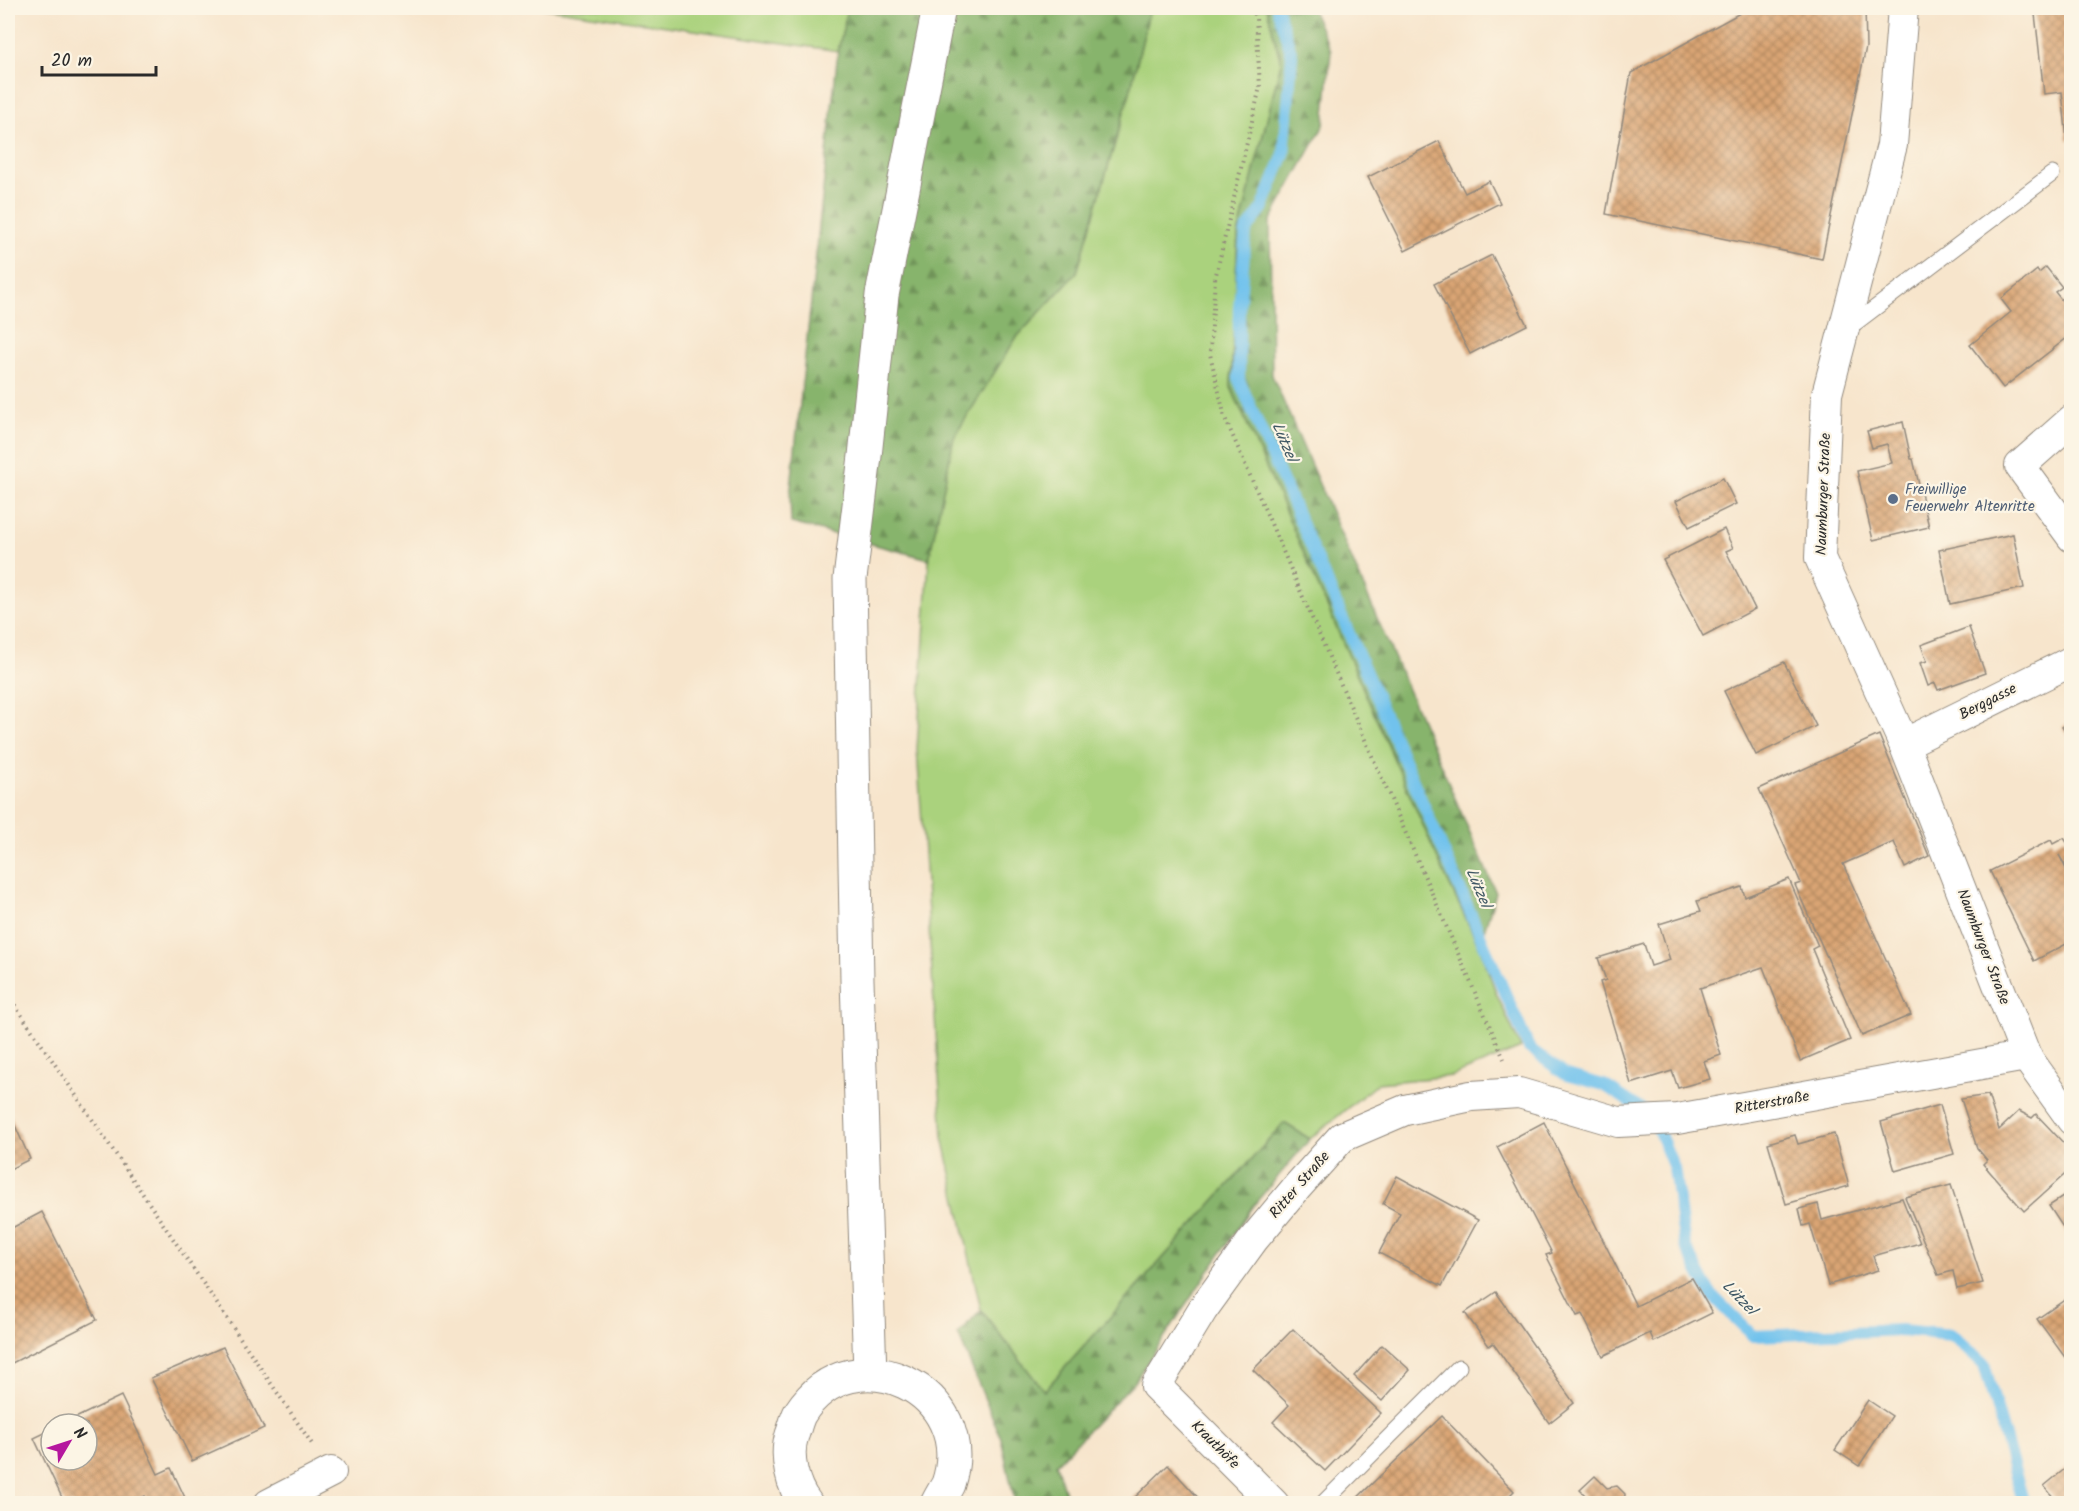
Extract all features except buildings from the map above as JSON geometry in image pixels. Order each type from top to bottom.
[{"type":"main road","points":[[870,1373],[857,980],[850,579],[882,296],[939,8]]},
{"type":"main road","points":[[798,1501],[790,1469],[790,1441],[800,1414],[818,1392],[843,1378],[870,1373],[897,1377],[919,1389],[938,1408],[949,1432],[952,1458],[947,1484],[937,1503]]},
{"type":"street","name":"Naumburger Straße","points":[[1903,8],[1892,145],[1827,394],[1820,558],[1904,744],[2026,1056],[2072,1120]]},
{"type":"street","points":[[2072,420],[2020,466],[2072,537]]},
{"type":"street","name":"Berggasse","points":[[1904,744],[2072,661]]},
{"type":"street","name":"Ritterstraße","points":[[1519,1092],[1618,1122],[1677,1119],[2026,1056]]},
{"type":"street","name":"Ritter Straße","points":[[1156,1386],[1203,1309],[1253,1240],[1342,1137],[1405,1110],[1471,1096],[1519,1092]]},
{"type":"street","name":"Krauthöfe","points":[[1156,1386],[1274,1503]]},
{"type":"street","points":[[269,1503],[331,1472]]},
{"type":"lane","points":[[1844,332],[2052,174]]},
{"type":"lane","points":[[1322,1503],[1459,1367]]},
{"type":"path","points":[[1252,8],[1256,17],[1260,87],[1215,279],[1210,354],[1226,418],[1519,1092]]},
{"type":"path","points":[[8,995],[331,1472]]},
{"type":"green space","points":[[543,8],[848,8],[838,51]]},
{"type":"green space","points":[[848,8],[1150,8],[1130,92],[1077,272],[1016,338],[954,437],[929,559],[791,523],[790,496],[838,51]]},
{"type":"green space","points":[[1150,8],[1267,8],[1281,63],[1238,235],[1231,387],[1444,873],[1479,946],[1497,995],[1521,1048],[1452,1076],[1378,1083],[1310,1139],[1284,1123],[1044,1391],[981,1310],[943,1137],[917,749],[929,559],[954,437],[1016,338],[1077,272],[1130,92]]},
{"type":"green space","points":[[1267,8],[1311,8],[1331,51],[1324,125],[1270,222],[1272,375],[1496,893],[1479,946],[1444,873],[1231,387],[1238,235],[1281,63]]},
{"type":"green space","points":[[1284,1123],[1310,1139],[1252,1207],[1134,1382],[1056,1464],[1068,1503],[1015,1503],[1001,1438],[958,1334],[981,1310],[1044,1391]]},
{"type":"waterway","name":"Lützel","points":[[1277,8],[1292,55],[1284,154],[1262,209],[1246,231],[1239,309],[1239,380],[1529,1048],[1566,1075],[1604,1085],[1653,1117],[1674,1168],[1685,1246],[1710,1293],[1753,1336],[1901,1330],[1952,1335],[1984,1364],[2024,1504]]},
{"type":"place","name":"Freiwillige Feuerwehr Altenritte","points":[[1893,499]]}]
